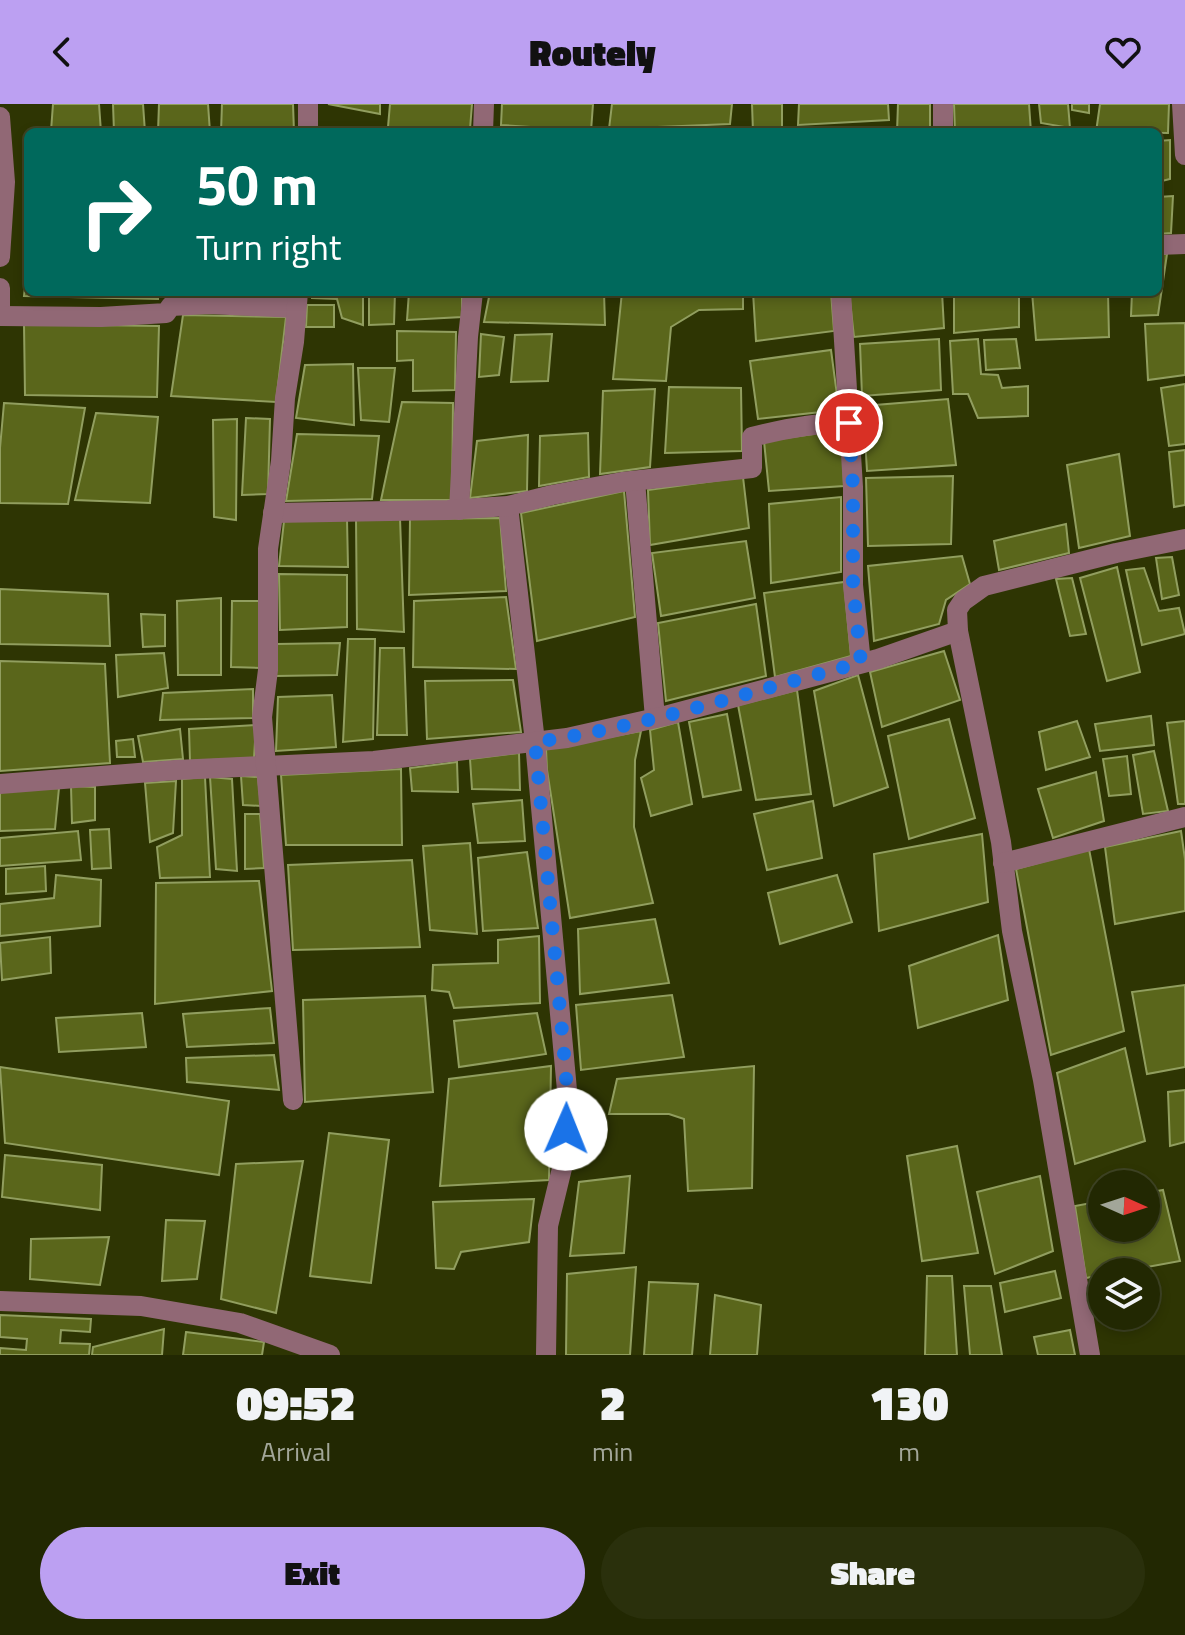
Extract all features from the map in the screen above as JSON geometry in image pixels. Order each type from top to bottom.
[{"type":"street","points":[[308,104],[308,128]]},
{"type":"street","points":[[483,128],[484,104]]},
{"type":"street","points":[[943,104],[943,128]]},
{"type":"street","points":[[1182,104],[1185,155]]},
{"type":"street","points":[[0,117],[5,182],[0,257]]},
{"type":"street","points":[[1162,245],[1185,244]]},
{"type":"street","points":[[0,288],[0,316],[101,317],[166,313],[171,306],[297,300],[281,461],[268,549],[268,670],[262,717],[293,1100]]},
{"type":"street","points":[[459,510],[473,296]]},
{"type":"street","points":[[841,296],[853,487],[853,585],[861,663]]},
{"type":"street","points":[[273,513],[459,510],[508,506],[635,481],[752,468],[752,437],[849,423]]},
{"type":"street","points":[[635,481],[655,718]]},
{"type":"street","points":[[508,506],[535,742],[568,1101],[565,1156],[548,1226],[546,1355]]},
{"type":"street","points":[[1090,1355],[1043,1080],[1012,931],[995,811],[958,631],[957,610],[963,601],[984,586],[1185,539]]},
{"type":"street","points":[[0,784],[176,770],[374,761],[567,738],[861,663],[958,631]]},
{"type":"street","points":[[1003,863],[1185,817]]},
{"type":"street","points":[[0,1301],[141,1306],[240,1323],[283,1347],[330,1355]]},
{"type":"building","points":[[53,104],[99,104],[101,128],[51,128]]},
{"type":"building","points":[[113,104],[143,104],[145,128],[114,128]]},
{"type":"building","points":[[159,104],[208,104],[210,128],[158,128]]},
{"type":"building","points":[[222,104],[293,104],[294,128],[221,128]]},
{"type":"building","points":[[328,104],[380,104],[380,114]]},
{"type":"building","points":[[390,104],[472,104],[470,128],[388,127]]},
{"type":"building","points":[[502,104],[593,104],[591,128],[501,125]]},
{"type":"building","points":[[612,104],[732,104],[730,124],[609,128]]},
{"type":"building","points":[[752,104],[782,104],[782,128],[753,128]]},
{"type":"building","points":[[799,104],[888,104],[889,120],[798,125]]},
{"type":"building","points":[[898,104],[930,104],[930,128],[897,128]]},
{"type":"building","points":[[954,104],[1029,104],[1031,128],[955,128]]},
{"type":"building","points":[[1039,104],[1068,104],[1070,128],[1041,123]]},
{"type":"building","points":[[1072,104],[1089,104],[1089,113],[1072,110]]},
{"type":"building","points":[[1100,104],[1169,104],[1168,133],[1162,133],[1162,128],[1097,128]]},
{"type":"building","points":[[1170,140],[1170,179],[1162,181],[1162,141]]},
{"type":"building","points":[[1173,196],[1171,233],[1162,234],[1162,197]]},
{"type":"building","points":[[1162,254],[1167,254],[1162,288]]},
{"type":"building","points":[[24,296],[158,296],[158,299]]},
{"type":"building","points":[[363,296],[363,325],[342,318],[337,299],[312,298]]},
{"type":"building","points":[[369,296],[395,296],[394,324],[369,325]]},
{"type":"building","points":[[409,296],[462,296],[462,317],[407,320]]},
{"type":"building","points":[[489,296],[604,296],[605,325],[484,322]]},
{"type":"building","points":[[622,296],[743,296],[743,309],[699,310],[671,327],[666,381],[613,379]]},
{"type":"building","points":[[753,296],[831,296],[834,331],[756,341]]},
{"type":"building","points":[[849,296],[942,296],[944,328],[854,337]]},
{"type":"building","points":[[954,296],[1019,296],[1019,327],[954,333]]},
{"type":"building","points":[[1032,296],[1108,296],[1109,337],[1036,340]]},
{"type":"building","points":[[1132,296],[1161,296],[1158,315],[1131,316]]},
{"type":"building","points":[[307,305],[334,305],[334,327],[306,327]]},
{"type":"building","points":[[183,315],[286,317],[276,402],[171,396]]},
{"type":"building","points":[[1185,323],[1185,375],[1148,380],[1145,324]]},
{"type":"building","points":[[24,324],[159,326],[157,397],[25,395]]},
{"type":"building","points":[[397,331],[456,332],[455,390],[413,391],[413,360],[397,361]]},
{"type":"building","points":[[481,334],[504,337],[499,375],[479,377]]},
{"type":"building","points":[[552,334],[548,381],[511,382],[515,335]]},
{"type":"building","points":[[939,339],[941,390],[862,396],[860,344]]},
{"type":"building","points":[[978,339],[981,374],[998,375],[1002,388],[1028,386],[1028,416],[978,418],[968,394],[953,394],[950,341]]},
{"type":"building","points":[[1016,339],[1020,368],[986,370],[984,340]]},
{"type":"building","points":[[831,350],[839,410],[758,419],[750,361]]},
{"type":"building","points":[[353,364],[354,425],[296,418],[305,365]]},
{"type":"building","points":[[358,368],[395,368],[389,422],[361,420]]},
{"type":"building","points":[[1185,384],[1185,444],[1169,446],[1161,388]]},
{"type":"building","points":[[669,387],[741,388],[742,451],[665,453]]},
{"type":"building","points":[[655,389],[650,467],[600,474],[603,391]]},
{"type":"building","points":[[948,399],[956,465],[867,471],[863,406]]},
{"type":"building","points":[[402,402],[453,403],[452,500],[381,500]]},
{"type":"building","points":[[4,403],[85,408],[68,504],[0,503]]},
{"type":"building","points":[[96,413],[158,417],[150,503],[75,500]]},
{"type":"building","points":[[246,418],[270,419],[268,494],[242,495]]},
{"type":"building","points":[[237,419],[236,520],[214,517],[213,420]]},
{"type":"building","points":[[842,430],[844,486],[769,491],[764,441]]},
{"type":"building","points":[[588,433],[589,477],[539,486],[540,436]]},
{"type":"building","points":[[297,434],[379,436],[372,499],[286,501]]},
{"type":"building","points":[[528,435],[527,491],[470,498],[477,441]]},
{"type":"building","points":[[1185,450],[1185,505],[1174,507],[1169,452]]},
{"type":"building","points":[[1119,454],[1130,536],[1079,548],[1067,465]]},
{"type":"building","points":[[953,476],[951,544],[868,546],[866,478]]},
{"type":"building","points":[[743,477],[749,528],[650,545],[648,490]]},
{"type":"building","points":[[624,491],[635,617],[537,641],[521,513]]},
{"type":"building","points":[[841,497],[841,572],[771,583],[769,504]]},
{"type":"building","points":[[356,517],[400,518],[404,632],[357,629]]},
{"type":"building","points":[[500,518],[506,591],[409,595],[410,519]]},
{"type":"building","points":[[347,519],[348,567],[279,566],[284,521]]},
{"type":"building","points":[[1066,524],[1069,553],[999,570],[994,541]]},
{"type":"building","points":[[746,541],[755,598],[661,616],[652,553]]},
{"type":"building","points":[[962,556],[970,584],[946,600],[939,624],[874,641],[868,566]]},
{"type":"building","points":[[1172,557],[1179,595],[1162,599],[1156,558]]},
{"type":"building","points":[[1117,567],[1140,672],[1107,681],[1080,578]]},
{"type":"building","points":[[1144,568],[1159,611],[1179,608],[1185,634],[1142,645],[1126,570]]},
{"type":"building","points":[[279,574],[347,575],[347,627],[280,630]]},
{"type":"building","points":[[1072,578],[1086,634],[1070,636],[1056,579]]},
{"type":"building","points":[[844,582],[851,656],[775,677],[764,593]]},
{"type":"building","points":[[0,589],[108,594],[110,646],[0,644]]},
{"type":"building","points":[[506,597],[516,669],[413,667],[414,601]]},
{"type":"building","points":[[221,598],[221,675],[178,675],[177,601]]},
{"type":"building","points":[[232,601],[260,601],[260,668],[231,667]]},
{"type":"building","points":[[756,604],[766,676],[666,701],[658,623]]},
{"type":"building","points":[[141,614],[165,615],[165,646],[143,647]]},
{"type":"building","points":[[348,639],[375,639],[373,739],[343,742]]},
{"type":"building","points":[[340,643],[337,675],[276,676],[276,644]]},
{"type":"building","points":[[380,648],[404,648],[407,735],[377,735]]},
{"type":"building","points":[[944,651],[960,700],[882,727],[870,672]]},
{"type":"building","points":[[164,653],[168,688],[118,697],[116,655]]},
{"type":"building","points":[[0,661],[105,664],[110,763],[0,771]]},
{"type":"building","points":[[858,675],[888,787],[834,806],[814,691]]},
{"type":"building","points":[[513,680],[521,732],[427,739],[425,681]]},
{"type":"building","points":[[253,689],[253,718],[160,720],[163,693]]},
{"type":"building","points":[[797,690],[811,794],[756,800],[738,705]]},
{"type":"building","points":[[332,695],[336,747],[276,751],[278,697]]},
{"type":"building","points":[[727,714],[741,790],[703,797],[689,722]]},
{"type":"building","points":[[1151,716],[1154,745],[1100,751],[1095,724]]},
{"type":"building","points":[[949,719],[975,818],[909,839],[888,736]]},
{"type":"building","points":[[1077,721],[1090,757],[1046,770],[1039,732]]},
{"type":"building","points":[[1185,721],[1185,804],[1178,804],[1167,723]]},
{"type":"building","points":[[678,722],[692,804],[651,816],[641,778],[654,770],[650,730]]},
{"type":"building","points":[[256,725],[254,758],[190,761],[189,729]]},
{"type":"building","points":[[180,729],[183,759],[143,762],[138,736]]},
{"type":"building","points":[[641,731],[635,760],[634,827],[653,903],[570,918],[546,749]]},
{"type":"building","points":[[133,739],[135,757],[117,757],[116,741]]},
{"type":"building","points":[[1154,751],[1168,811],[1143,814],[1133,755]]},
{"type":"building","points":[[519,753],[520,790],[472,789],[470,759]]},
{"type":"building","points":[[1127,756],[1131,794],[1109,796],[1103,759]]},
{"type":"building","points":[[457,762],[458,792],[412,791],[410,768]]},
{"type":"building","points":[[401,769],[402,845],[286,845],[281,775]]},
{"type":"building","points":[[1096,772],[1104,821],[1053,838],[1038,789]]},
{"type":"building","points":[[241,776],[258,777],[261,806],[243,805]]},
{"type":"building","points":[[205,777],[210,877],[160,878],[157,847],[182,835],[182,779]]},
{"type":"building","points":[[210,777],[232,779],[237,871],[216,869]]},
{"type":"building","points":[[176,781],[173,833],[150,842],[145,783]]},
{"type":"building","points":[[71,786],[95,787],[95,820],[72,823]]},
{"type":"building","points":[[59,788],[55,829],[0,831],[0,790]]},
{"type":"building","points":[[522,800],[525,841],[478,843],[473,804]]},
{"type":"building","points":[[813,801],[822,858],[767,870],[754,814]]},
{"type":"building","points":[[245,814],[260,814],[264,868],[245,869]]},
{"type":"building","points":[[109,829],[111,868],[92,869],[90,830]]},
{"type":"building","points":[[78,831],[81,860],[0,866],[0,838]]},
{"type":"building","points":[[1181,831],[1185,859],[1185,911],[1115,924],[1105,847]]},
{"type":"building","points":[[982,834],[988,902],[879,931],[874,854]]},
{"type":"building","points":[[470,843],[477,934],[430,930],[423,846]]},
{"type":"building","points":[[1089,849],[1124,1031],[1051,1055],[1016,869]]},
{"type":"building","points":[[527,852],[538,928],[483,931],[478,858]]},
{"type":"building","points":[[412,860],[420,947],[293,950],[288,865]]},
{"type":"building","points":[[45,866],[46,891],[6,894],[6,869]]},
{"type":"building","points":[[56,875],[101,880],[100,926],[0,936],[0,904],[54,898]]},
{"type":"building","points":[[837,875],[852,922],[780,944],[768,893]]},
{"type":"building","points":[[259,881],[272,991],[155,1004],[156,883]]},
{"type":"building","points":[[655,919],[669,983],[580,994],[578,929]]},
{"type":"building","points":[[998,935],[1008,1000],[918,1028],[909,966]]},
{"type":"building","points":[[539,936],[540,1003],[454,1008],[449,992],[432,990],[433,965],[498,963],[498,940]]},
{"type":"building","points":[[50,937],[51,973],[2,980],[0,943]]},
{"type":"building","points":[[1185,985],[1185,1067],[1147,1074],[1132,992]]},
{"type":"building","points":[[672,995],[684,1057],[581,1070],[576,1005]]},
{"type":"building","points":[[425,996],[433,1092],[305,1102],[303,1000]]},
{"type":"building","points":[[270,1008],[274,1043],[187,1047],[183,1014]]},
{"type":"building","points":[[142,1013],[146,1047],[59,1052],[56,1018]]},
{"type":"building","points":[[537,1013],[546,1054],[459,1067],[454,1021]]},
{"type":"building","points":[[1125,1048],[1145,1141],[1075,1164],[1057,1073]]},
{"type":"building","points":[[274,1055],[279,1090],[187,1082],[186,1058]]},
{"type":"building","points":[[551,1066],[549,1180],[440,1186],[449,1079]]},
{"type":"building","points":[[754,1066],[752,1188],[688,1191],[684,1119],[669,1114],[609,1114],[617,1079]]},
{"type":"building","points":[[0,1067],[229,1101],[219,1175],[5,1143]]},
{"type":"building","points":[[1185,1090],[1185,1142],[1170,1146],[1168,1092]]},
{"type":"building","points":[[329,1133],[389,1140],[371,1283],[310,1276]]},
{"type":"building","points":[[957,1146],[978,1253],[922,1261],[907,1156]]},
{"type":"building","points":[[5,1155],[102,1165],[100,1210],[2,1197]]},
{"type":"building","points":[[303,1161],[276,1313],[221,1299],[236,1164]]},
{"type":"building","points":[[630,1176],[624,1253],[570,1256],[579,1182]]},
{"type":"building","points":[[1040,1176],[1053,1251],[995,1274],[977,1192]]},
{"type":"building","points":[[1163,1190],[1180,1261],[1160,1265],[1160,1258],[1088,1258],[1086,1278],[1075,1206],[1088,1204],[1088,1242],[1160,1242],[1160,1191]]},
{"type":"building","points":[[534,1199],[529,1242],[461,1252],[454,1269],[436,1268],[433,1202]]},
{"type":"building","points":[[166,1220],[205,1221],[197,1279],[162,1281]]},
{"type":"building","points":[[109,1237],[100,1285],[30,1279],[31,1239]]},
{"type":"building","points":[[636,1267],[630,1355],[566,1355],[567,1274]]},
{"type":"building","points":[[1055,1271],[1061,1298],[1005,1312],[1000,1283]]},
{"type":"building","points":[[927,1276],[952,1276],[957,1355],[925,1355]]},
{"type":"building","points":[[649,1282],[698,1284],[692,1355],[644,1355]]},
{"type":"building","points":[[964,1286],[991,1286],[1002,1355],[970,1355]]},
{"type":"building","points":[[715,1295],[761,1305],[757,1355],[710,1355]]},
{"type":"building","points":[[0,1315],[91,1319],[90,1332],[61,1330],[60,1343],[90,1344],[89,1355],[0,1355],[0,1348],[26,1350],[27,1339],[0,1337]]},
{"type":"building","points":[[164,1329],[162,1355],[92,1355],[93,1347]]},
{"type":"building","points":[[1070,1330],[1075,1355],[1038,1355],[1034,1337]]},
{"type":"building","points":[[186,1332],[264,1342],[262,1355],[183,1355]]},
{"type":"route","points":[[566,1129],[568,1101],[535,742],[655,718],[861,663],[853,585],[853,487],[849,423]]}]
